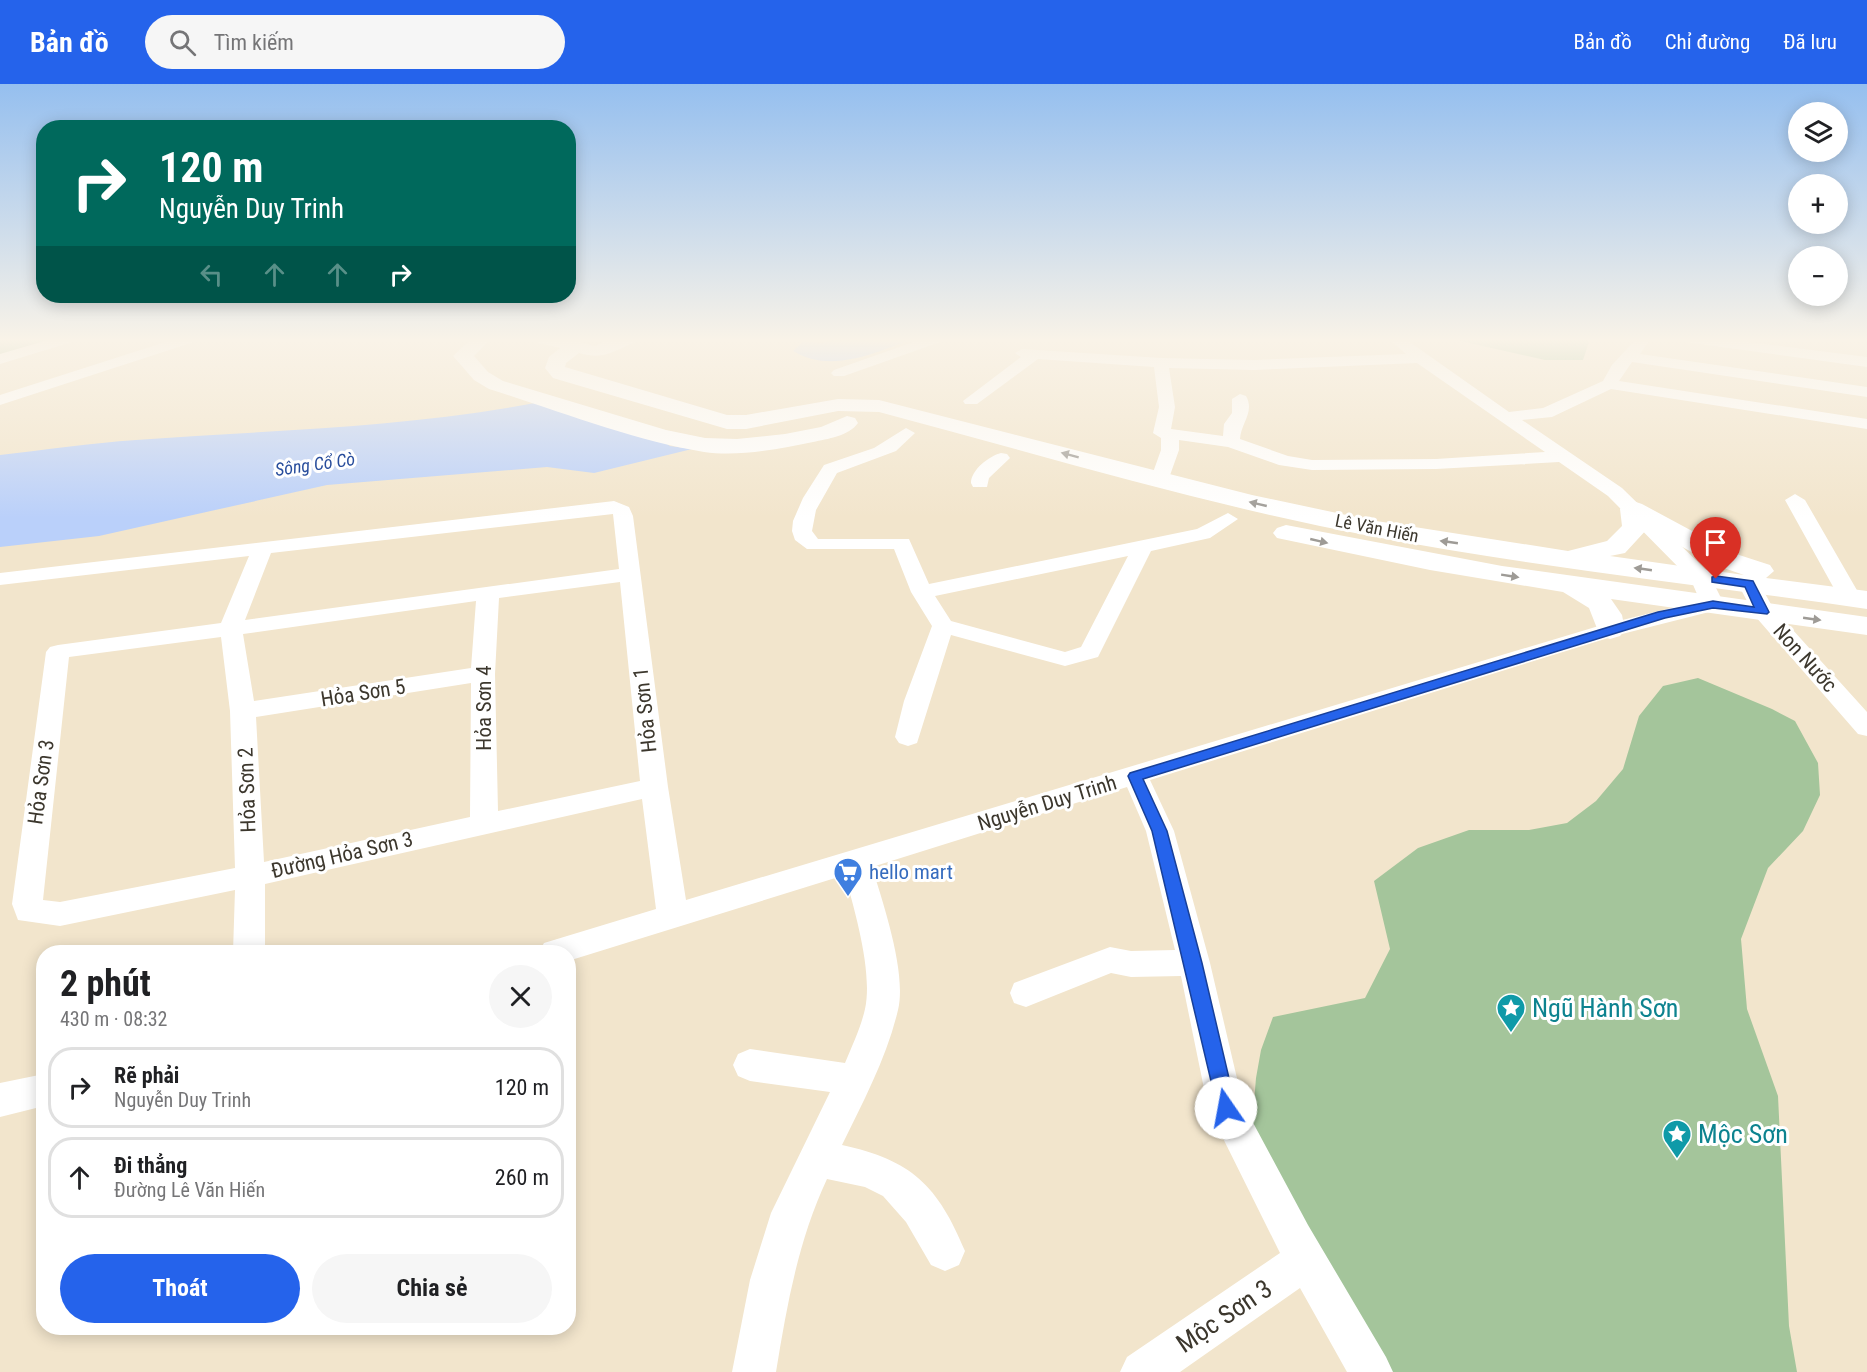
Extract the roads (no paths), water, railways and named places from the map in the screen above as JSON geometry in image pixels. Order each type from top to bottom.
[{"type":"main road","points":[[545,398],[715,435],[769,432],[804,424],[879,413]]},
{"type":"main road","points":[[584,398],[686,428],[737,446],[828,432],[879,413]]},
{"type":"main road","points":[[616,398],[686,428],[746,422],[838,405],[879,413]]},
{"type":"main road","name":"Lê Văn Hiến","points":[[879,413],[906,433],[1228,519],[1388,556],[1570,572],[1700,577],[1860,596]]},
{"type":"main road","name":"Lê Văn Hiến","points":[[879,413],[1370,528],[1570,572]]},
{"type":"main road","points":[[804,424],[848,423]]},
{"type":"main road","points":[[1570,572],[1621,543],[1635,528],[1633,509]]},
{"type":"main road","points":[[1633,509],[1724,559],[1760,571],[1860,596]]},
{"type":"main road","points":[[1570,572],[1713,604],[1867,626]]},
{"type":"main road","points":[[1570,572],[1605,608],[1611,621],[1610,630]]},
{"type":"street","points":[[970,401],[974,398]]},
{"type":"street","points":[[1166,398],[1167,407],[1162,433],[1231,442],[1285,461],[1312,465],[1436,464],[1563,456]]},
{"type":"street","points":[[1478,398],[1598,479],[1633,509],[1700,577],[1713,604]]},
{"type":"street","points":[[1506,417],[1546,413],[1578,398]]},
{"type":"street","points":[[1700,398],[1867,424]]},
{"type":"street","points":[[1231,442],[1232,424],[1238,421],[1242,411],[1240,399]]},
{"type":"street","points":[[906,433],[898,443],[886,450],[830,469],[806,510],[800,532],[803,539],[814,545],[902,543],[922,592],[943,626],[1065,659],[1090,652],[1143,547]]},
{"type":"street","points":[[1160,478],[1170,450],[1170,435]]},
{"type":"street","points":[[980,483],[980,476],[1001,458]]},
{"type":"street","points":[[1795,500],[1860,596]]},
{"type":"street","name":"Hỏa Sơn 1","points":[[263,548],[614,507],[622,511],[654,787],[673,918]]},
{"type":"street","points":[[922,592],[1203,534],[1228,519]]},
{"type":"street","points":[[0,579],[263,548]]},
{"type":"street","points":[[263,548],[236,610],[231,628],[630,574]]},
{"type":"street","name":"Non Nước","points":[[1749,584],[1763,612],[1867,728]]},
{"type":"street","name":"Hỏa Sơn 4","points":[[484,824],[483,675],[488,592]]},
{"type":"street","name":"Nguyễn Duy Trinh","points":[[576,946],[1610,630],[1713,604]]},
{"type":"street","points":[[909,737],[916,701],[943,626]]},
{"type":"street","name":"Hỏa Sơn 3","points":[[29,911],[26,897],[58,652],[231,628]]},
{"type":"street","name":"Hỏa Sơn 2","points":[[231,628],[243,711],[250,876],[249,945]]},
{"type":"street","name":"Hỏa Sơn 5","points":[[243,711],[483,675]]},
{"type":"street","points":[[1135,776],[1160,831],[1194,963],[1226,1108],[1306,1260],[1371,1372]]},
{"type":"street","name":"Đường Hỏa Sơn 3","points":[[29,911],[60,914],[250,876],[654,787]]},
{"type":"street","points":[[754,1372],[771,1280],[791,1214],[855,1080],[882,1008],[881,967],[875,929],[856,862]]},
{"type":"street","points":[[1026,993],[1110,960],[1131,964],[1194,963]]},
{"type":"street","points":[[750,1065],[855,1080]]},
{"type":"street","points":[[0,1100],[36,1092]]},
{"type":"street","points":[[818,1159],[864,1167],[895,1179],[911,1194],[945,1251]]},
{"type":"street","name":"Mộc Sơn 3","points":[[1142,1372],[1306,1260]]},
{"type":"water","name":"Sông Cổ Cò","points":[[540,402],[660,439],[670,446],[692,449],[594,473],[547,467],[327,485],[99,536],[0,547],[0,455],[119,441],[440,418]]},
{"type":"place","name":"hello mart","points":[[848,898]]},
{"type":"place","name":"Ngũ Hành Sơn","points":[[1511,1034]]},
{"type":"place","name":"Mộc Sơn","points":[[1677,1160]]}]
